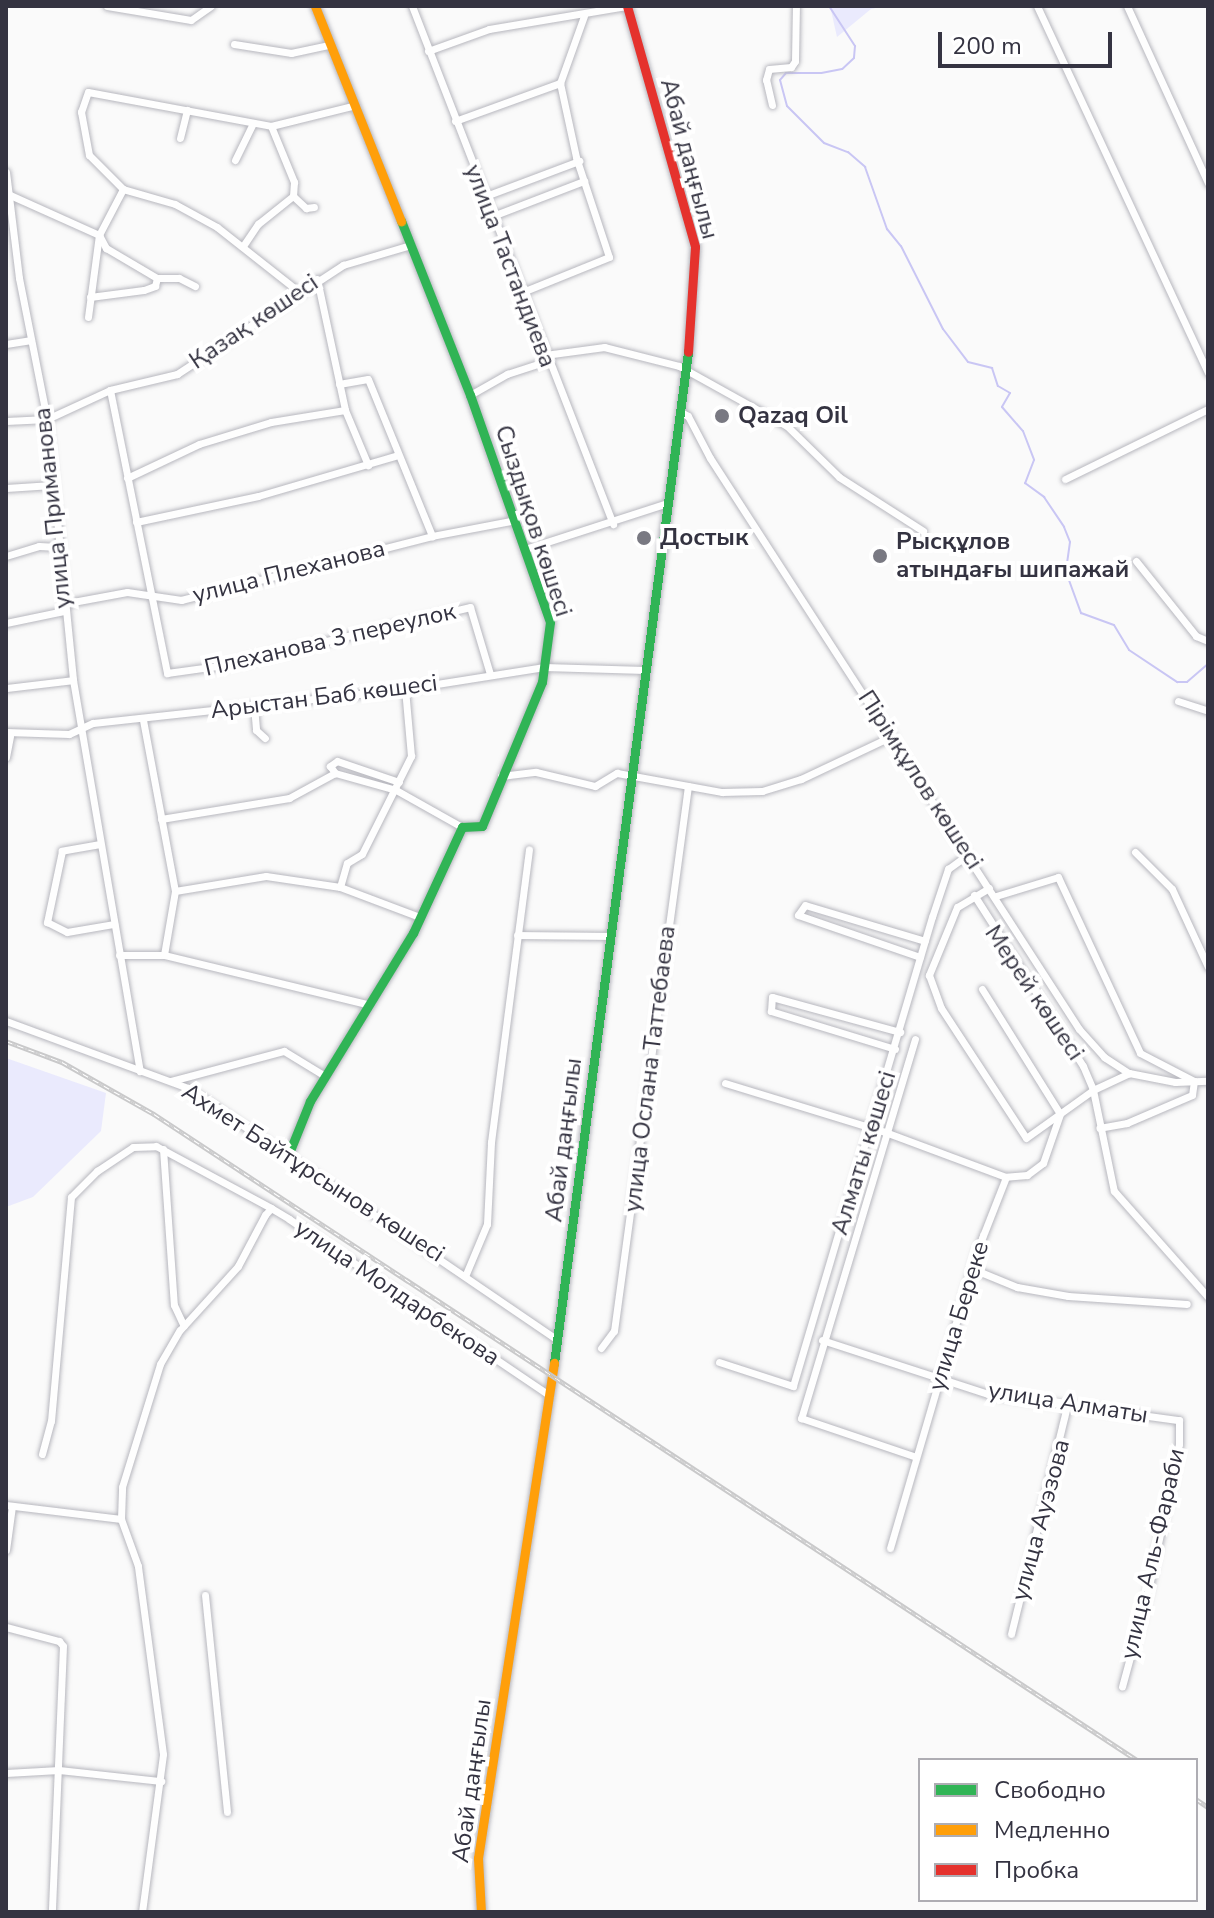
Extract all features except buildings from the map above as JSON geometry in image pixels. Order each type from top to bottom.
[{"type":"street","points":[[107,6],[191,20],[211,6]]},
{"type":"street","name":"Сыздықов көшесі","points":[[289,1153],[325,1076],[420,917],[462,827],[482,826],[501,776],[523,734],[544,667],[550,622],[470,395],[352,106],[315,6]]},
{"type":"street","name":"улица Тастандиева","points":[[412,6],[490,217],[613,524]]},
{"type":"street","points":[[520,293],[609,257],[584,181],[560,83],[581,17],[578,6]]},
{"type":"street","points":[[428,51],[489,29],[581,17],[627,6]]},
{"type":"street","name":"Абай даңғылы","points":[[479,1911],[478,1858],[558,1340],[686,372],[695,247],[627,6]]},
{"type":"street","points":[[772,105],[766,80],[769,69],[791,67],[795,61],[796,6]]},
{"type":"street","points":[[1037,6],[1208,373]]},
{"type":"street","points":[[1127,6],[1208,183]]},
{"type":"street","points":[[234,44],[291,53],[329,45]]},
{"type":"street","points":[[455,121],[560,83]]},
{"type":"street","points":[[298,291],[243,246],[175,204],[123,189],[89,155],[81,134],[88,92],[252,125],[271,126],[352,106]]},
{"type":"street","points":[[180,138],[187,110]]},
{"type":"street","points":[[235,160],[252,125]]},
{"type":"street","points":[[243,246],[258,224],[293,196],[294,182],[271,126]]},
{"type":"street","points":[[483,197],[579,161]]},
{"type":"street","name":"улица Приманова","points":[[6,172],[10,195],[8,225],[47,419],[63,607],[80,728],[140,1071]]},
{"type":"street","points":[[490,217],[584,181]]},
{"type":"street","points":[[88,317],[99,235],[123,189]]},
{"type":"street","points":[[10,195],[99,235],[106,248],[157,278],[179,278],[195,286]]},
{"type":"street","points":[[293,196],[306,208],[314,207]]},
{"type":"street","name":"Қазақ көшесі","points":[[6,421],[47,419],[110,390],[177,374],[317,279],[343,265],[411,245]]},
{"type":"street","points":[[90,297],[144,290],[155,286],[157,278]]},
{"type":"street","points":[[317,279],[345,410],[368,465]]},
{"type":"street","points":[[6,344],[30,340]]},
{"type":"street","points":[[470,395],[507,374],[546,358],[604,347],[656,358],[787,426],[839,477],[923,531]]},
{"type":"street","points":[[339,384],[368,379],[395,456],[432,536]]},
{"type":"street","points":[[110,390],[150,596]]},
{"type":"street","points":[[1065,479],[1208,409]]},
{"type":"street","points":[[127,478],[199,444],[271,422],[345,410]]},
{"type":"street","name":"Пірімқұлов көшесі","points":[[679,411],[688,416],[710,458],[996,896],[1079,1029],[1104,1057],[1129,1073],[1208,1081]]},
{"type":"street","points":[[136,522],[395,456]]},
{"type":"street","points":[[6,488],[52,485]]},
{"type":"street","points":[[525,549],[613,524],[667,503]]},
{"type":"street","name":"улица Плеханова","points":[[6,623],[127,592],[181,600],[432,536],[516,520]]},
{"type":"street","points":[[6,556],[39,546],[58,547]]},
{"type":"street","points":[[1136,561],[1196,636],[1208,641]]},
{"type":"street","name":"Плеханова 3 переулок","points":[[150,596],[167,673],[225,665],[470,607],[490,674]]},
{"type":"street","name":"Арыстан Баб көшесі","points":[[8,734],[69,734],[80,728],[405,689],[544,667],[645,670]]},
{"type":"street","points":[[6,688],[73,680]]},
{"type":"street","points":[[340,887],[347,863],[362,854],[411,756],[405,689]]},
{"type":"street","points":[[1178,701],[1208,711]]},
{"type":"street","points":[[254,706],[256,730],[265,738]]},
{"type":"street","points":[[143,720],[175,891],[164,955]]},
{"type":"street","points":[[6,757],[8,734]]},
{"type":"street","points":[[501,776],[536,772],[595,786],[617,773],[722,792],[762,791],[801,779],[892,736]]},
{"type":"street","points":[[335,773],[330,766],[337,761],[397,786],[462,827]]},
{"type":"street","points":[[161,819],[289,798],[335,773],[397,786]]},
{"type":"street","name":"улица Ослана Таттебаева","points":[[601,1348],[614,1331],[688,786]]},
{"type":"street","points":[[100,844],[62,851],[47,922],[67,932],[114,924]]},
{"type":"street","points":[[466,1274],[487,1224],[491,1142],[529,849]]},
{"type":"street","points":[[1135,852],[1172,889],[1208,967]]},
{"type":"street","name":"Алматы көшесі","points":[[719,1362],[793,1386],[948,869],[967,855]]},
{"type":"street","points":[[175,891],[266,876],[340,887],[420,917]]},
{"type":"street","points":[[996,896],[1058,877],[1140,1053],[1194,1081],[1192,1095],[1127,1123],[1099,1128]]},
{"type":"street","points":[[989,888],[957,907],[929,975],[941,1008],[1026,1138],[1093,1090],[1129,1073]]},
{"type":"street","name":"Мерей көшесі","points":[[974,895],[1093,1090]]},
{"type":"street","points":[[920,957],[798,915],[805,905],[925,941]]},
{"type":"street","points":[[517,935],[611,936]]},
{"type":"street","points":[[119,955],[164,955],[366,1004]]},
{"type":"street","points":[[982,989],[1060,1114]]},
{"type":"street","points":[[895,1049],[769,1007],[778,995],[900,1032]]},
{"type":"street","name":"Ахмет Байтұрсынов көшесі","points":[[6,1021],[171,1081],[289,1153],[558,1340]]},
{"type":"street","points":[[915,1039],[801,1418],[916,1457]]},
{"type":"street","points":[[171,1081],[284,1051],[325,1076]]},
{"type":"street","points":[[725,1083],[885,1132],[1006,1177],[1027,1175],[1043,1163],[1060,1114]]},
{"type":"street","points":[[1093,1090],[1114,1191],[1208,1297]]},
{"type":"street","points":[[42,1454],[51,1421],[71,1197],[97,1171],[133,1147],[163,1149],[271,1208]]},
{"type":"street","points":[[163,1149],[174,1305],[184,1326]]},
{"type":"street","name":"улица Береке","points":[[890,1548],[973,1269],[1006,1177]]},
{"type":"street","name":"улица Молдарбекова","points":[[142,1912],[163,1754],[138,1566],[121,1519],[122,1487],[160,1364],[184,1326],[238,1266],[271,1208],[550,1396]]},
{"type":"street","points":[[973,1269],[1017,1287],[1068,1296],[1187,1304]]},
{"type":"street","name":"улица Алматы","points":[[822,1340],[988,1394],[1179,1420]]},
{"type":"street","name":"улица Ауэзова","points":[[1011,1634],[1067,1406]]},
{"type":"street","name":"улица Аль-Фараби","points":[[1122,1687],[1148,1591],[1179,1444],[1179,1420]]},
{"type":"street","points":[[6,1550],[9,1506],[121,1519]]},
{"type":"street","points":[[205,1595],[227,1812]]},
{"type":"street","points":[[6,1627],[59,1641],[63,1646],[52,1912]]},
{"type":"street","points":[[6,1773],[59,1770],[161,1781]]},
{"type":"shaded area","points":[[830,6],[885,6],[871,9],[837,37]]},
{"type":"shaded area","points":[[6,1058],[106,1093],[101,1131],[33,1197],[6,1207]]},
{"type":"waterway","points":[[829,6],[855,46],[854,58],[842,69],[821,73],[786,73],[780,80],[787,106],[824,143],[848,152],[865,167],[887,229],[901,246],[943,329],[968,362],[992,368],[998,386],[1010,393],[1002,407],[1023,431],[1034,460],[1025,483],[1044,497],[1064,527],[1070,542],[1066,572],[1081,613],[1114,625],[1129,650],[1177,682],[1187,682],[1208,664]]},
{"type":"railway","points":[[6,1041],[62,1062],[154,1114],[1134,1758]]},
{"type":"railway","points":[[1198,1800],[1208,1807]]},
{"type":"traffic: fast","points":[[289,1153],[310,1101],[413,933],[462,827],[482,826],[542,682],[550,622],[470,395],[401,221]]},
{"type":"traffic: fast","points":[[554,1363],[688,352]]},
{"type":"traffic: slow","points":[[315,6],[401,221]]},
{"type":"traffic: slow","points":[[481,1912],[478,1858],[554,1363]]},
{"type":"traffic: jam","points":[[627,6],[695,247],[688,352]]},
{"type":"place","name":"Qazaq Oil","points":[[722,416]]},
{"type":"place","name":"Достык","points":[[644,538]]},
{"type":"place","name":"Рысқұлов атындағы шипажай","points":[[880,556]]}]
